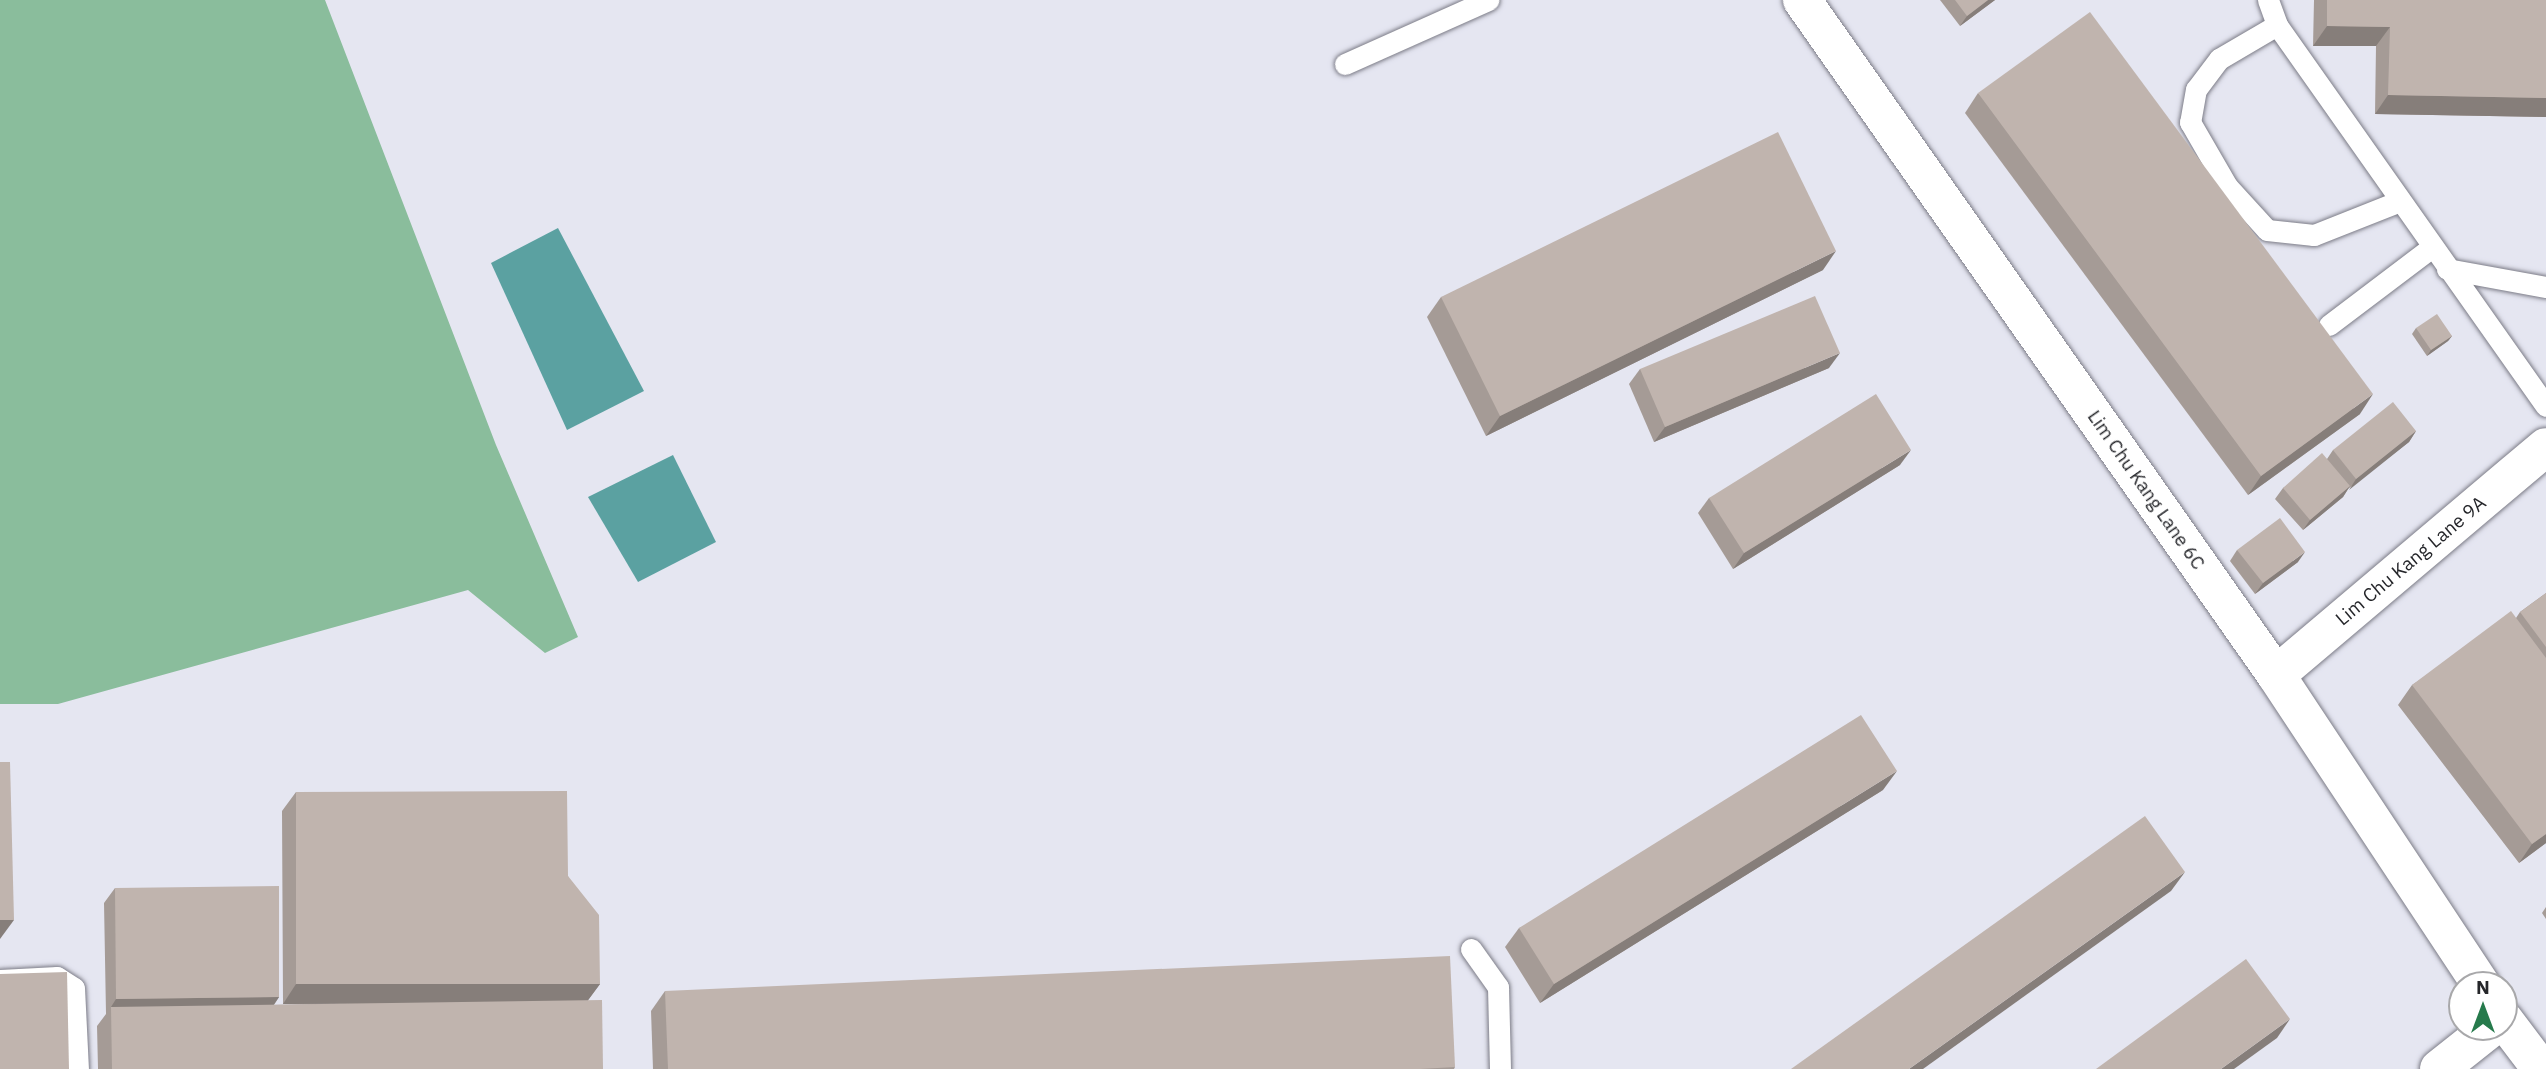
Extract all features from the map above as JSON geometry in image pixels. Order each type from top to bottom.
[{"type":"street","name":"Lim Chu Kang Lane 6C","points":[[1802,0],[2276,675],[2472,971]]},
{"type":"street","name":"Lim Chu Kang Lane 9A","points":[[2276,675],[2546,447]]},
{"type":"street","points":[[2518,1039],[2541,1069]]},
{"type":"street","points":[[2439,1069],[2474,1041]]},
{"type":"lane","points":[[1345,64],[1488,0]]},
{"type":"lane","points":[[2267,0],[2277,25],[2546,406]]},
{"type":"lane","points":[[2277,25],[2219,59],[2196,89],[2190,122],[2227,186],[2267,230],[2314,236],[2400,201]]},
{"type":"lane","points":[[2329,325],[2432,247]]},
{"type":"lane","points":[[2447,269],[2546,287]]},
{"type":"lane","points":[[1471,949],[1498,987],[1500,1069]]},
{"type":"lane","points":[[0,980],[57,977],[74,988],[78,1069]]},
{"type":"shaded area","points":[[0,0],[325,0],[496,445],[578,637],[545,653],[468,590],[58,704],[0,704]]},
{"type":"shaded area","points":[[558,228],[644,391],[567,430],[491,263]]},
{"type":"shaded area","points":[[673,455],[716,542],[638,582],[588,497]]},
{"type":"building","points":[[1955,0],[1988,0],[1967,16]]},
{"type":"building","points":[[2327,0],[2546,0],[2546,98],[2388,95],[2390,27],[2327,26]]},
{"type":"building","points":[[2090,12],[2373,394],[2261,476],[1978,93]]},
{"type":"building","points":[[1778,132],[1836,251],[1500,416],[1441,297]]},
{"type":"building","points":[[1815,296],[1840,353],[1665,427],[1640,369]]},
{"type":"building","points":[[2437,314],[2452,336],[2431,350],[2416,328]]},
{"type":"building","points":[[1876,394],[1911,450],[1744,553],[1709,498]]},
{"type":"building","points":[[2393,402],[2416,431],[2356,479],[2333,450]]},
{"type":"building","points":[[2322,453],[2350,486],[2310,520],[2283,488]]},
{"type":"building","points":[[2280,518],[2305,552],[2263,583],[2237,550]]},
{"type":"building","points":[[2546,593],[2546,647],[2520,612]]},
{"type":"building","points":[[2511,611],[2546,658],[2546,834],[2532,844],[2412,685]]},
{"type":"building","points":[[1861,715],[1897,771],[1554,984],[1519,928]]},
{"type":"building","points":[[0,762],[10,762],[14,920],[0,920]]},
{"type":"building","points":[[567,791],[568,876],[599,915],[600,984],[296,984],[296,792]]},
{"type":"building","points":[[2145,816],[2185,872],[1909,1069],[1791,1069]]},
{"type":"building","points":[[279,886],[279,997],[116,999],[115,888]]},
{"type":"building","points":[[1450,956],[1455,1067],[668,1069],[665,991]]},
{"type":"building","points":[[2246,959],[2290,1019],[2221,1069],[2096,1069]]},
{"type":"building","points":[[67,972],[69,1069],[0,1069],[0,974]]},
{"type":"building","points":[[602,1000],[603,1069],[112,1069],[111,1007]]}]
